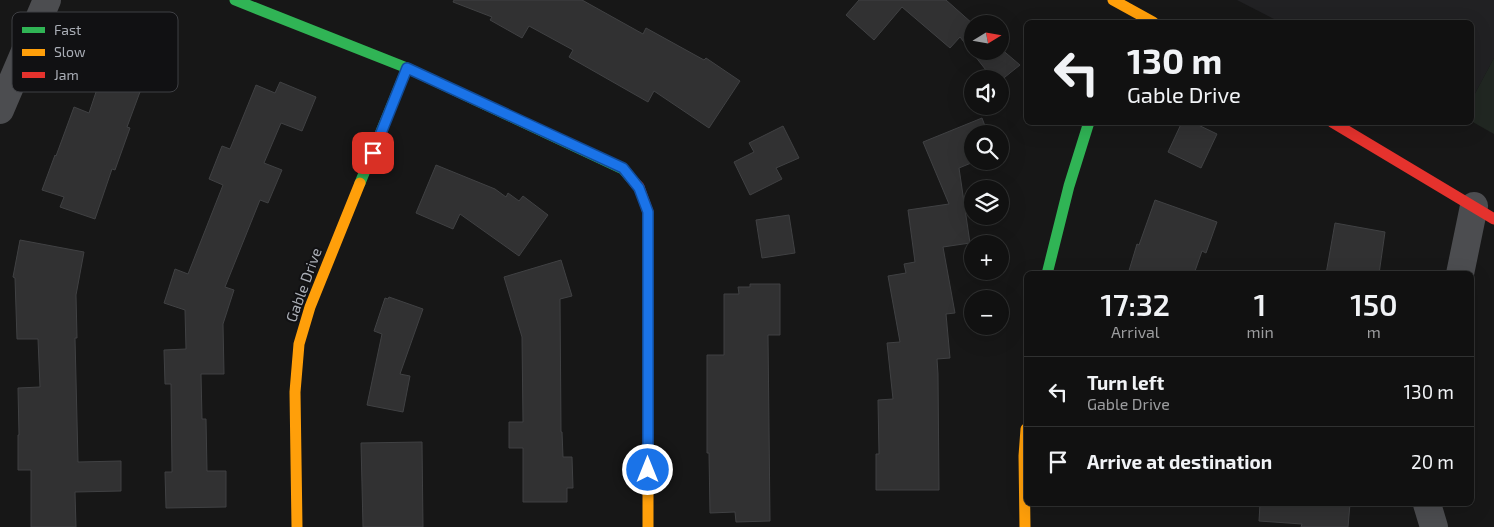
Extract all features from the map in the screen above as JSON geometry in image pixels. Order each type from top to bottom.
[{"type":"street","points":[[42,12],[47,0]]},
{"type":"street","points":[[235,0],[407,68],[623,168],[639,188],[648,212],[648,527]]},
{"type":"street","points":[[1113,0],[1149,20]]},
{"type":"street","name":"Gable Drive","points":[[297,527],[295,392],[299,344],[310,307],[407,68]]},
{"type":"street","points":[[0,110],[12,82]]},
{"type":"street","points":[[1048,271],[1069,186],[1087,125]]},
{"type":"street","points":[[1337,125],[1484,213],[1461,271]]},
{"type":"street","points":[[1025,506],[1025,527]]},
{"type":"street","points":[[1428,506],[1434,527]]},
{"type":"shaded area","points":[[1237,0],[1494,0],[1494,58],[1474,95],[1474,20],[1276,20]]},
{"type":"shaded area","points":[[1494,58],[1494,134],[1474,123],[1474,95]]},
{"type":"building","points":[[454,0],[582,0],[643,34],[646,28],[704,60],[706,58],[740,81],[709,128],[654,91],[648,102],[569,57],[573,50],[529,26],[522,38],[490,20],[492,17],[453,2]]},
{"type":"building","points":[[859,0],[946,0],[964,16],[964,42],[960,37],[950,48],[902,7],[874,40],[846,15]]},
{"type":"building","points":[[1009,56],[1020,65],[1009,74],[1009,70],[986,70],[978,60],[1009,60]]},
{"type":"building","points":[[280,82],[316,97],[302,131],[281,123],[264,163],[282,170],[268,203],[260,200],[225,287],[234,290],[223,324],[224,374],[201,374],[202,419],[206,419],[207,471],[226,471],[226,507],[166,508],[165,472],[172,472],[171,384],[165,384],[164,350],[186,349],[185,310],[164,303],[175,269],[188,274],[223,185],[209,179],[222,146],[230,149],[256,85],[275,93]]},
{"type":"building","points":[[96,92],[140,92],[127,127],[130,128],[115,170],[112,169],[95,219],[60,207],[64,197],[42,190],[74,107],[89,113]]},
{"type":"building","points":[[982,118],[985,125],[965,125]]},
{"type":"building","points":[[964,125],[964,166],[959,168],[964,202],[964,225],[967,225],[969,235],[964,235],[964,244],[943,247],[955,313],[946,314],[950,358],[937,359],[939,490],[876,490],[876,454],[879,454],[878,400],[893,399],[887,343],[900,342],[888,276],[906,273],[904,264],[915,262],[908,210],[949,204],[923,142]]},
{"type":"building","points":[[1181,125],[1198,125],[1217,134],[1201,168],[1168,152]]},
{"type":"building","points":[[783,126],[799,158],[776,168],[782,179],[750,195],[734,162],[754,152],[749,143]]},
{"type":"building","points":[[436,165],[495,189],[506,197],[508,193],[519,201],[523,196],[548,215],[519,256],[460,214],[453,229],[416,213]]},
{"type":"building","points":[[1155,200],[1217,222],[1206,253],[1202,251],[1195,271],[1129,271],[1137,244],[1139,245]]},
{"type":"building","points":[[789,215],[795,253],[762,258],[756,220]]},
{"type":"building","points":[[1335,223],[1385,232],[1379,271],[1327,271]]},
{"type":"building","points":[[20,240],[84,252],[76,295],[77,338],[75,338],[78,462],[121,461],[121,491],[75,492],[76,527],[31,527],[31,470],[18,470],[18,388],[40,387],[38,339],[17,339],[15,278],[13,277]]},
{"type":"building","points":[[561,260],[572,296],[560,299],[561,432],[563,457],[572,457],[573,488],[567,488],[567,502],[523,502],[523,448],[509,448],[509,422],[523,422],[522,337],[504,277]]},
{"type":"building","points":[[750,284],[780,284],[780,335],[768,335],[770,521],[736,522],[735,512],[710,513],[709,453],[707,453],[707,355],[724,355],[724,294],[739,294],[738,287],[750,287]]},
{"type":"building","points":[[389,297],[423,309],[400,374],[410,376],[403,412],[367,405],[382,334],[374,331],[385,298],[388,299]]},
{"type":"building","points":[[422,442],[423,527],[363,527],[361,443]]},
{"type":"building","points":[[1260,506],[1350,506],[1348,527],[1301,527],[1302,524],[1259,521]]},
{"type":"traffic: fast","points":[[235,0],[407,68],[623,169],[635,183]]},
{"type":"traffic: fast","points":[[360,183],[407,68]]},
{"type":"traffic: fast","points":[[1048,271],[1069,186],[1088,125]]},
{"type":"traffic: slow","points":[[1113,0],[1149,20]]},
{"type":"traffic: slow","points":[[297,527],[295,392],[299,344],[310,307],[360,183]]},
{"type":"traffic: slow","points":[[648,404],[648,527]]},
{"type":"traffic: slow","points":[[1025,506],[1025,527]]},
{"type":"traffic: jam","points":[[1337,125],[1494,219]]},
{"type":"traffic: jam","points":[[635,183],[639,187],[648,212],[648,404]]},
{"type":"route","points":[[373,153],[407,68],[623,168],[639,188],[648,212],[648,470]]}]
